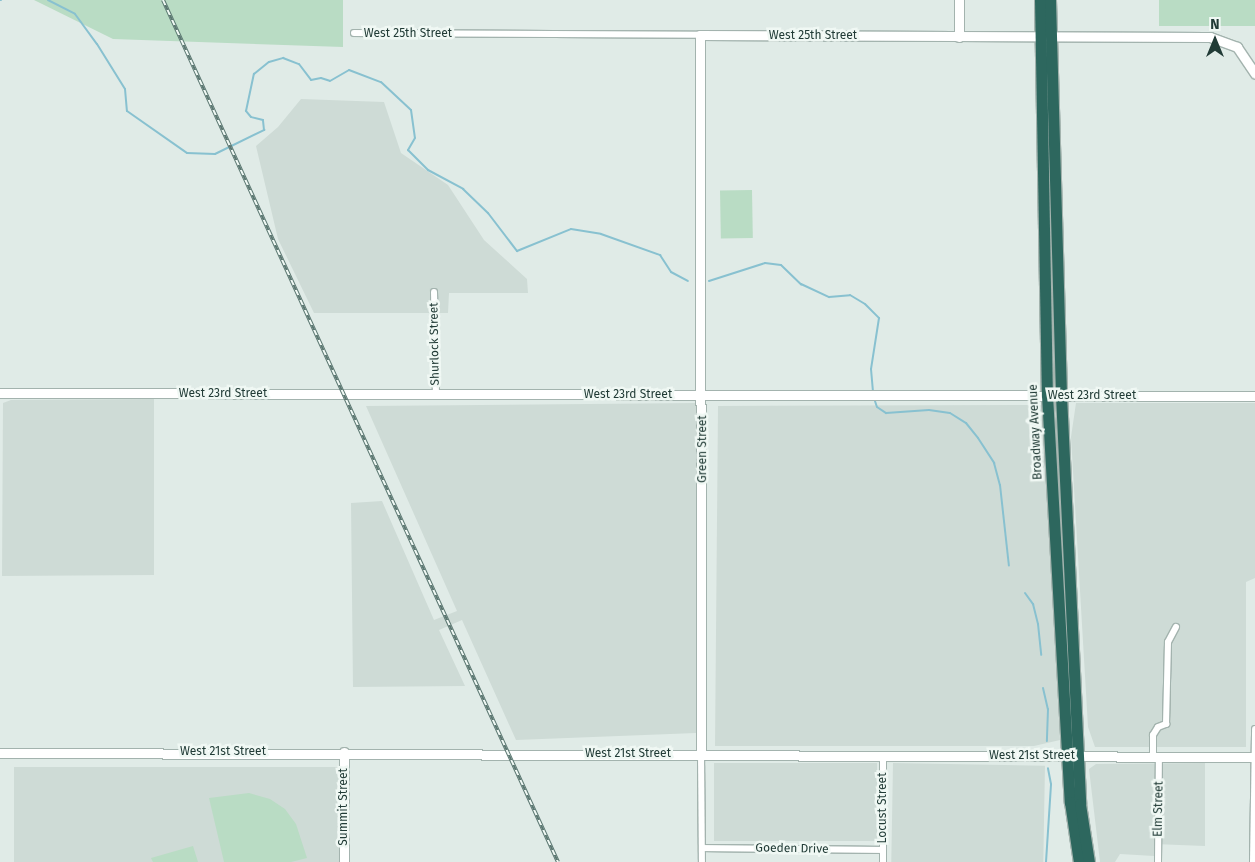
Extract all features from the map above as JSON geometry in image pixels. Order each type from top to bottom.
[{"type":"highway","name":"Broadway Avenue","points":[[1040,0],[1045,37],[1061,396],[1072,756],[1089,862]]},
{"type":"highway","name":"Broadway Avenue","points":[[1050,0],[1045,37],[1047,396],[1079,862]]},
{"type":"street","points":[[959,0],[959,37]]},
{"type":"street","name":"West 25th Street","points":[[354,34],[1218,38],[1237,47],[1255,74]]},
{"type":"street","name":"Green Street","points":[[700,35],[703,394],[702,862]]},
{"type":"street","name":"Shurlock Street","points":[[434,292],[436,395]]},
{"type":"street","name":"West 23rd Street","points":[[0,393],[436,395],[885,393],[1047,396],[1255,396]]},
{"type":"street","name":"Elm Street","points":[[1158,862],[1156,757],[1158,733],[1162,726],[1166,724],[1168,642],[1176,627]]},
{"type":"street","points":[[1253,862],[1255,729]]},
{"type":"street","name":"West 21st Street","points":[[0,752],[1255,757]]},
{"type":"street","name":"Summit Street","points":[[344,752],[344,862]]},
{"type":"street","name":"Locust Street","points":[[883,755],[883,862]]},
{"type":"street","name":"Goeden Drive","points":[[702,848],[883,850]]},
{"type":"shaded area","points":[[301,99],[384,102],[401,153],[448,185],[484,240],[527,279],[528,293],[449,293],[448,313],[314,313],[278,239],[256,146],[278,127]]},
{"type":"shaded area","points":[[154,399],[154,575],[2,576],[3,403],[11,400]]},
{"type":"shaded area","points":[[697,403],[696,733],[516,740],[462,620],[439,630],[465,686],[353,687],[351,503],[382,501],[434,620],[457,611],[366,406]]},
{"type":"shaded area","points":[[1076,403],[1255,403],[1255,578],[1246,582],[1246,747],[1095,747],[1088,727],[1071,437]]},
{"type":"shaded area","points":[[1042,405],[1060,740],[1034,746],[715,746],[718,406]]},
{"type":"shaded area","points":[[714,763],[877,763],[877,841],[714,841]]},
{"type":"shaded area","points":[[893,763],[1045,766],[1043,862],[891,862]]},
{"type":"shaded area","points":[[1205,763],[1205,846],[1154,844],[1154,856],[1120,854],[1115,862],[1100,862],[1089,769],[1096,764]]},
{"type":"shaded area","points":[[14,767],[339,767],[339,862],[14,862]]},
{"type":"green space","points":[[34,0],[343,0],[343,47],[113,39]]},
{"type":"green space","points":[[1159,0],[1255,0],[1255,26],[1159,26]]},
{"type":"green space","points":[[752,190],[753,238],[721,239],[720,191]]},
{"type":"green space","points":[[249,793],[270,799],[285,809],[296,824],[307,858],[291,862],[224,862],[209,798]]},
{"type":"green space","points":[[193,846],[198,862],[153,862],[151,858]]},
{"type":"waterway","points":[[48,0],[75,14],[97,44],[125,89],[127,111],[187,153],[215,154],[264,130],[263,120],[251,117],[246,111],[254,74],[269,62],[283,58],[299,64],[311,80],[321,78],[330,81],[349,70],[381,82],[411,110],[415,138],[408,150],[428,170],[463,189],[488,213],[517,251],[571,229],[601,234],[660,255],[671,272],[688,281]]},
{"type":"waterway","points":[[709,281],[765,263],[781,265],[801,284],[829,297],[850,295],[865,304],[879,318],[871,369],[873,393]]},
{"type":"waterway","points":[[874,398],[877,407],[886,413],[929,410],[950,413],[966,423],[994,463],[1000,485],[1009,566]]},
{"type":"waterway","points":[[1025,593],[1033,604],[1038,624],[1041,655]]},
{"type":"waterway","points":[[1043,688],[1048,709],[1047,741]]},
{"type":"waterway","points":[[1046,862],[1051,784],[1048,768]]},
{"type":"railway","points":[[163,0],[558,862]]}]
